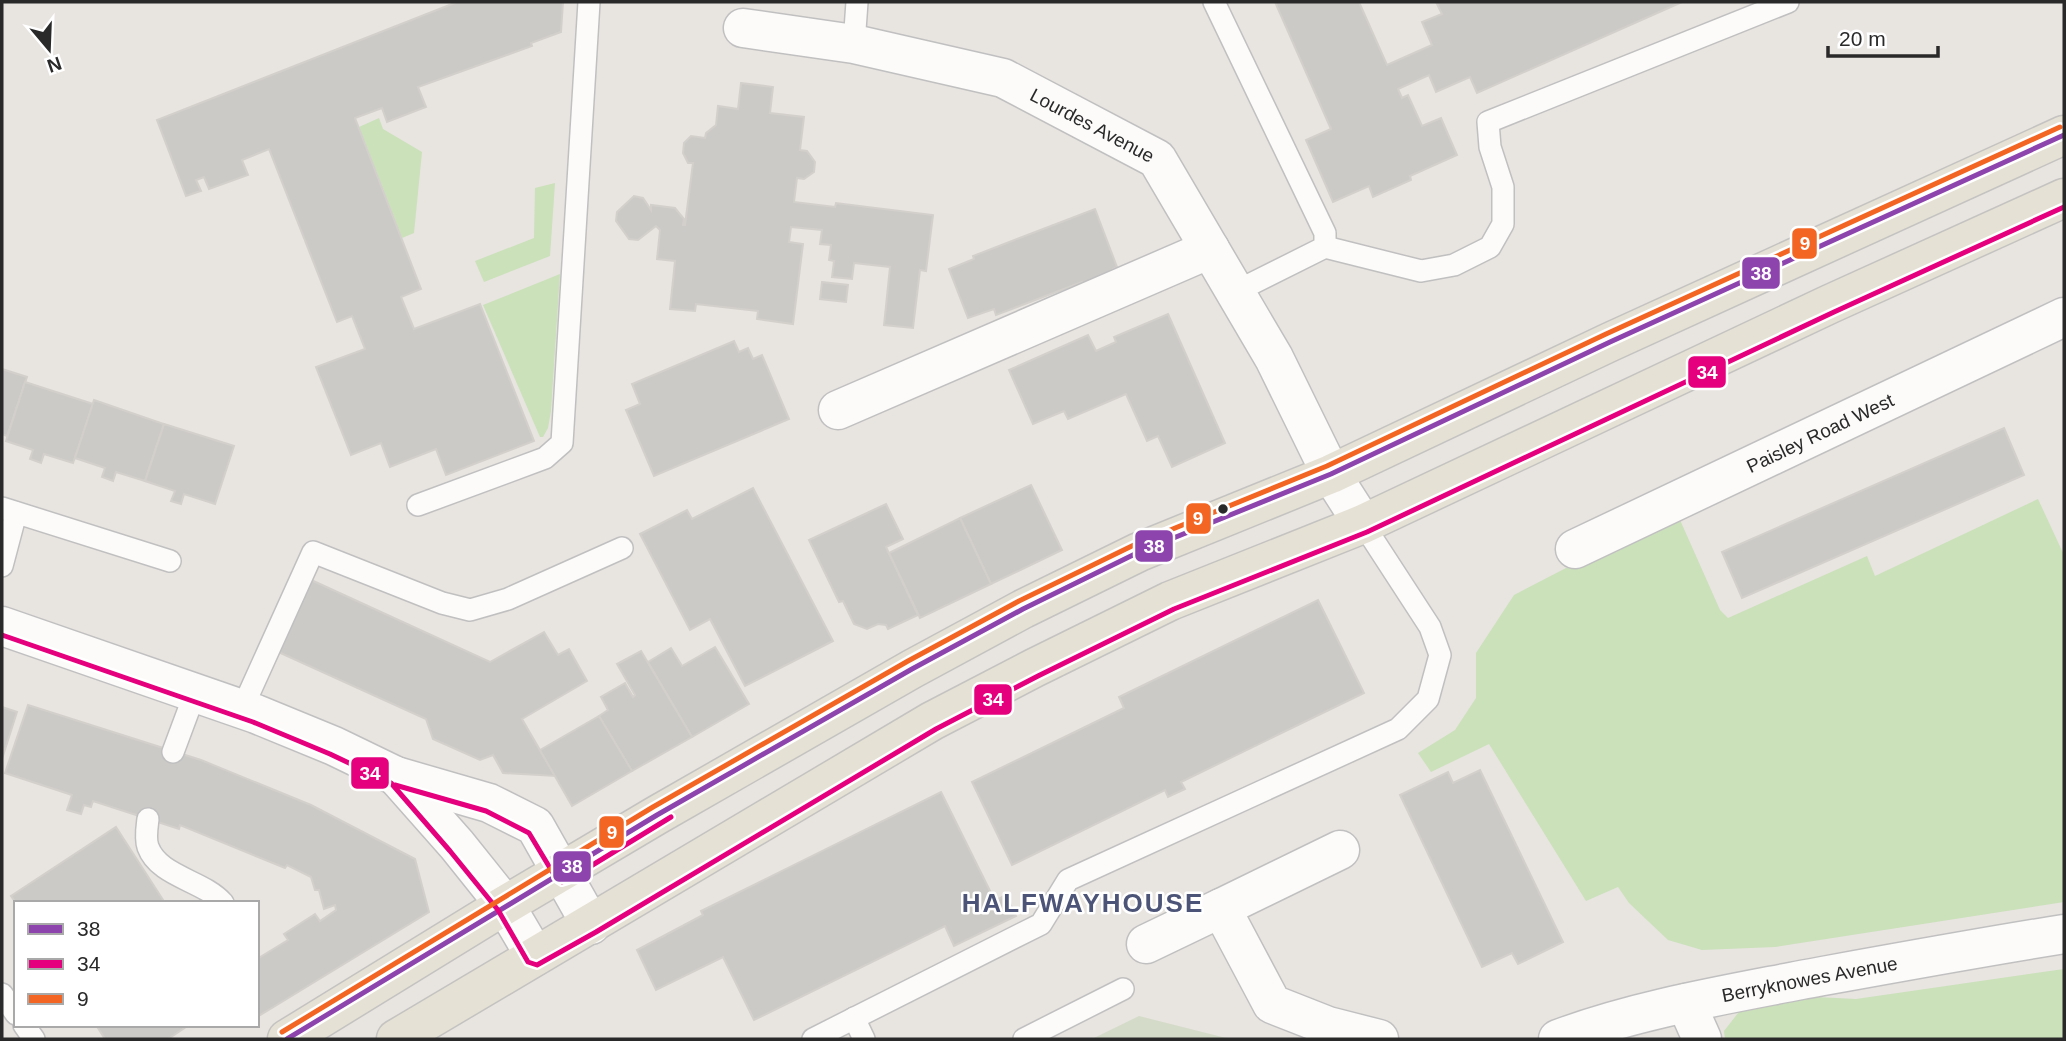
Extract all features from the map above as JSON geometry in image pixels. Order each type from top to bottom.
[{"type":"main road","points":[[287,1039],[505,905],[657,816],[887,683],[1023,609],[1139,552],[1331,474],[1610,342],[2064,135]]},
{"type":"main road","points":[[396,1039],[932,721],[1034,668],[1170,601],[1363,524],[1830,304],[2064,198]]},
{"type":"street","name":"Lourdes Avenue","points":[[743,28],[854,44],[1003,78],[1157,159],[1274,358],[1331,474],[1363,524]]},
{"type":"street","points":[[838,410],[1210,249]]},
{"type":"street","name":"Paisley Road West","points":[[1575,549],[2064,317]]},
{"type":"street","points":[[2,626],[242,709],[334,746],[396,776],[489,803],[535,826],[592,925]]},
{"type":"street","points":[[396,776],[505,905],[535,956]]},
{"type":"street","points":[[1146,944],[1340,850]]},
{"type":"street","points":[[1221,908],[1272,1004],[1328,1026],[1379,1039]]},
{"type":"street","name":"Berryknowes Avenue","points":[[1558,1039],[1604,1022],[1686,1003],[2064,934]]},
{"type":"street","points":[[1686,1003],[1702,1039]]},
{"type":"lane","points":[[418,505],[545,458],[562,443],[589,2]]},
{"type":"lane","points":[[854,44],[857,2]]},
{"type":"lane","points":[[1214,2],[1325,233],[1325,247]]},
{"type":"lane","points":[[1235,292],[1325,247],[1420,271],[1454,265],[1490,247],[1503,224],[1503,187],[1490,147],[1488,122],[1788,2]]},
{"type":"lane","points":[[2,566],[9,510],[170,561]]},
{"type":"lane","points":[[813,1039],[1041,924],[1068,880],[1398,729],[1428,699],[1440,655],[1430,627],[1363,524]]},
{"type":"lane","points":[[242,709],[313,552],[442,603],[470,610],[508,598],[622,548]]},
{"type":"lane","points":[[173,752],[195,693]]},
{"type":"lane","points":[[148,819],[147,846],[159,864],[215,893],[221,901]]},
{"type":"lane","points":[[1024,1039],[1123,989]]},
{"type":"lane","points":[[2,994],[14,1011]]},
{"type":"lane","points":[[854,1018],[864,1039]]},
{"type":"green space","points":[[379,118],[383,129],[422,152],[414,233],[402,238],[359,127]]},
{"type":"green space","points":[[555,183],[550,256],[484,282],[475,261],[534,238],[535,188]]},
{"type":"green space","points":[[560,274],[551,411],[548,428],[543,437],[540,437],[483,305]]},
{"type":"green space","points":[[2038,499],[2064,555],[2064,902],[1775,947],[1702,950],[1668,940],[1629,903],[1618,887],[1586,901],[1489,744],[1431,772],[1418,753],[1455,730],[1476,698],[1476,653],[1514,595],[1676,511],[1720,610],[1728,618],[1867,556],[1875,576]]},
{"type":"green space","points":[[2064,969],[2064,1039],[1725,1039],[1724,1031],[1742,1008],[1797,996],[1856,999]]},
{"type":"green space","points":[[1139,1016],[1230,1039],[1092,1039]]},
{"type":"building","points":[[457,2],[563,2],[561,32],[531,43],[532,46],[418,87],[426,107],[387,122],[382,108],[355,118],[421,289],[401,297],[414,329],[480,304],[534,441],[446,475],[436,449],[390,467],[381,443],[351,455],[316,367],[365,349],[352,316],[337,322],[269,149],[242,160],[248,175],[209,189],[204,177],[196,180],[201,191],[186,196],[157,120]]},
{"type":"building","points":[[1275,2],[1359,2],[1387,65],[1432,45],[1422,22],[1442,14],[1436,2],[1682,2],[1477,93],[1470,77],[1436,92],[1429,75],[1398,89],[1402,98],[1408,95],[1422,126],[1441,118],[1457,155],[1410,176],[1411,180],[1373,197],[1369,186],[1333,202],[1306,140],[1331,129]]},
{"type":"building","points":[[741,83],[773,87],[770,113],[804,117],[800,150],[807,151],[815,162],[814,172],[804,179],[797,178],[794,202],[835,207],[836,203],[933,215],[926,271],[920,270],[913,328],[884,325],[890,267],[854,263],[852,279],[832,277],[834,261],[829,260],[831,245],[820,244],[822,230],[791,227],[789,242],[803,244],[793,324],[757,319],[758,311],[696,304],[695,311],[670,309],[675,261],[657,259],[660,230],[656,226],[638,240],[629,239],[616,221],[617,212],[634,196],[643,198],[651,210],[651,205],[675,208],[684,219],[685,225],[693,163],[688,163],[683,153],[684,143],[691,136],[705,138],[706,133],[716,125],[718,106],[738,109]]},
{"type":"building","points":[[1095,209],[1117,267],[1112,270],[1115,278],[1085,290],[1082,282],[996,315],[994,309],[968,318],[949,269],[974,259],[973,256]]},
{"type":"building","points":[[822,282],[848,285],[846,302],[820,299]]},
{"type":"building","points":[[1168,314],[1225,443],[1172,467],[1158,436],[1147,441],[1126,394],[1068,419],[1064,411],[1033,424],[1009,370],[1088,335],[1096,351],[1116,342],[1114,337]]},
{"type":"building","points":[[734,341],[739,352],[748,348],[753,359],[762,355],[789,419],[654,476],[626,410],[640,404],[632,384]]},
{"type":"building","points":[[2,369],[27,377],[7,436],[2,434]]},
{"type":"building","points":[[25,382],[93,404],[73,463],[44,454],[41,463],[30,459],[33,450],[6,441]]},
{"type":"building","points":[[94,400],[164,424],[145,481],[116,472],[113,481],[102,477],[105,468],[75,458]]},
{"type":"building","points":[[164,424],[234,446],[215,504],[184,494],[181,504],[171,501],[175,491],[145,481]]},
{"type":"building","points":[[2004,428],[2024,475],[1742,598],[1722,552]]},
{"type":"building","points":[[1031,485],[1062,550],[991,584],[960,518]]},
{"type":"building","points":[[753,488],[833,641],[745,686],[710,619],[690,630],[640,534],[687,510],[692,519]]},
{"type":"building","points":[[886,504],[903,539],[886,547],[918,615],[888,629],[886,625],[878,624],[867,629],[854,624],[843,601],[839,602],[809,540]]},
{"type":"building","points":[[960,518],[991,584],[920,618],[889,553]]},
{"type":"building","points":[[309,579],[490,662],[544,632],[558,655],[569,649],[587,681],[522,719],[555,776],[503,773],[493,755],[480,760],[433,739],[426,719],[276,651]]},
{"type":"building","points":[[1318,600],[1364,693],[1181,782],[1185,789],[1168,797],[1165,790],[1012,865],[972,782],[1124,708],[1119,697]]},
{"type":"building","points":[[715,647],[749,704],[692,737],[648,662],[671,648],[682,666]]},
{"type":"building","points":[[641,651],[692,737],[632,771],[599,716],[608,710],[601,697],[625,683],[633,697],[635,695],[617,664]]},
{"type":"building","points":[[28,705],[201,760],[311,805],[415,859],[429,912],[259,1016],[259,958],[288,940],[284,934],[315,914],[320,921],[336,910],[335,905],[324,909],[319,890],[315,890],[311,877],[287,865],[285,868],[180,825],[179,829],[93,801],[91,807],[84,805],[81,814],[67,810],[72,795],[5,773]]},
{"type":"building","points":[[2,707],[17,712],[2,759]]},
{"type":"building","points":[[599,716],[632,771],[572,806],[540,750]]},
{"type":"building","points":[[1480,770],[1563,942],[1518,964],[1512,953],[1482,967],[1400,795],[1448,772],[1453,783]]},
{"type":"building","points":[[941,792],[995,901],[1006,895],[1016,916],[954,946],[945,926],[754,1020],[723,957],[656,990],[637,950],[703,915],[701,911]]},
{"type":"building","points":[[116,827],[164,901],[15,901],[11,896]]},
{"type":"building","points":[[97,1027],[186,1027],[168,1039],[105,1039]]},
{"type":"transit line","name":"9","points":[[282,1032],[653,807],[908,661],[1019,601],[1136,544],[1327,466],[1606,334],[2060,127]]},
{"type":"transit line","name":"38","points":[[287,1039],[657,815],[912,669],[1023,609],[1139,552],[1331,474],[1610,342],[2064,135]]},
{"type":"transit line","name":"34","points":[[2,635],[253,722],[391,783],[498,910],[528,962],[537,965],[936,729],[1038,676],[1174,609],[1367,532],[2064,207]]},
{"type":"transit line","name":"34","points":[[395,785],[486,811],[529,833],[556,878],[562,882],[671,817]]},
{"type":"district","name":"HALFWAYHOUSE","points":[[1083,903]]}]
